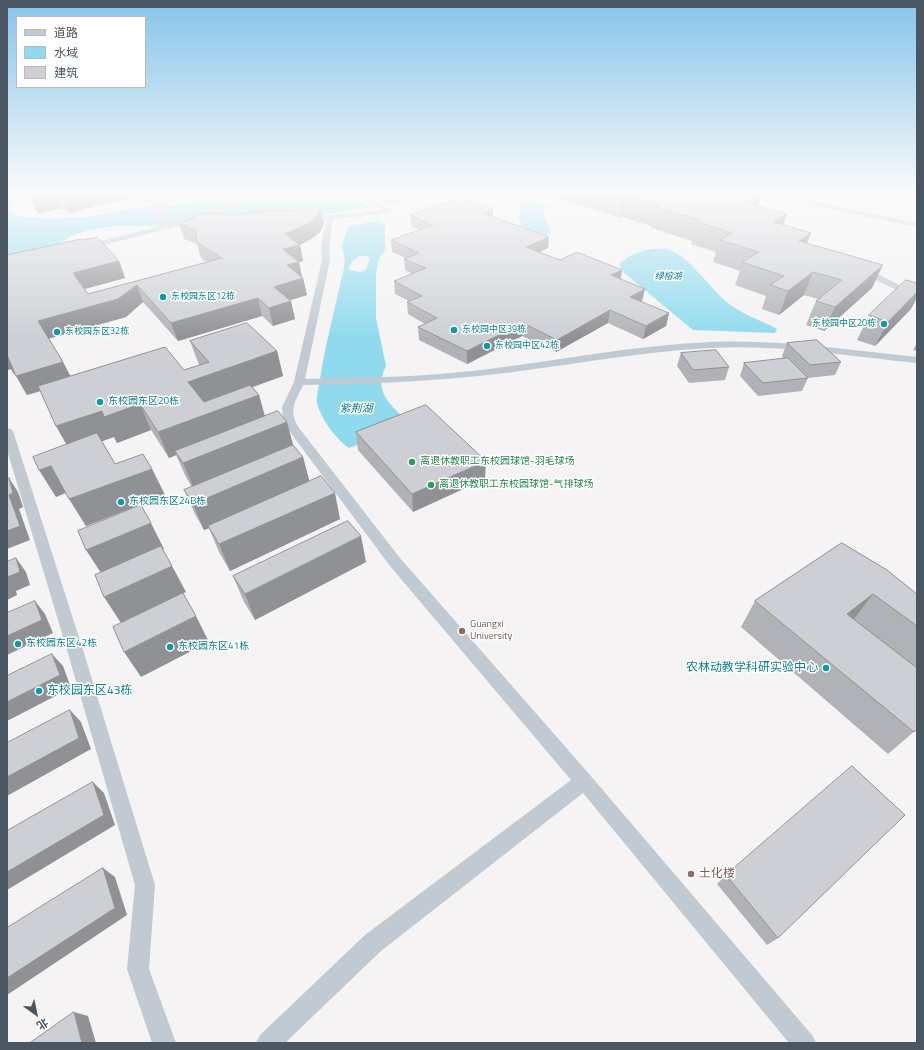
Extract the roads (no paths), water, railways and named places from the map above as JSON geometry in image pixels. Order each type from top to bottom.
[{"type":"street","points":[[78,249],[109,241]]},
{"type":"street","points":[[325,241],[326,260],[305,382],[287,407],[288,420],[294,430],[395,562],[584,781],[804,1043]]},
{"type":"street","points":[[855,266],[917,297]]},
{"type":"street","points":[[305,382],[390,380],[479,373],[660,349],[711,345],[770,345],[917,360]]},
{"type":"street","points":[[7,431],[75,650],[145,885],[138,969],[164,1043]]},
{"type":"street","points":[[268,1043],[373,943],[584,781]]},
{"type":"water","points":[[7,241],[63,241],[54,246],[7,257]]},
{"type":"water","name":"紫荆湖","points":[[343,241],[385,241],[385,250],[379,259],[376,273],[376,318],[386,366],[381,384],[386,399],[411,425],[349,448],[330,428],[322,416],[317,403],[324,355],[345,261],[341,247]],"holes":[[[360,256],[370,258],[366,270],[360,272],[348,269],[353,260]]]},
{"type":"water","name":"绿榕湖","points":[[651,249],[667,249],[675,252],[691,265],[728,303],[746,314],[777,329],[775,333],[693,330],[623,272],[619,264],[626,258]]},
{"type":"place","name":"东校园东区12栋","points":[[163,297]]},
{"type":"place","name":"东校园中区20栋","points":[[884,324]]},
{"type":"place","name":"东校园中区39栋","points":[[454,330]]},
{"type":"place","name":"东校园东区32栋","points":[[57,332]]},
{"type":"place","name":"东校园中区42栋","points":[[487,346]]},
{"type":"place","name":"东校园东区20栋","points":[[100,402]]},
{"type":"place","name":"离退休教职工东校园球馆-羽毛球场","points":[[412,462]]},
{"type":"place","name":"离退休教职工东校园球馆-气排球场","points":[[431,485]]},
{"type":"place","name":"东校园东区24B栋","points":[[121,502]]},
{"type":"place","name":"Guangxi University","points":[[462,631]]},
{"type":"place","name":"东校园东区42栋","points":[[18,644]]},
{"type":"place","name":"东校园东区41栋","points":[[170,647]]},
{"type":"place","name":"农林动教学科研实验中心","points":[[826,668]]},
{"type":"place","name":"东校园东区43栋","points":[[39,691]]},
{"type":"place","name":"土化楼","points":[[691,874]]}]
